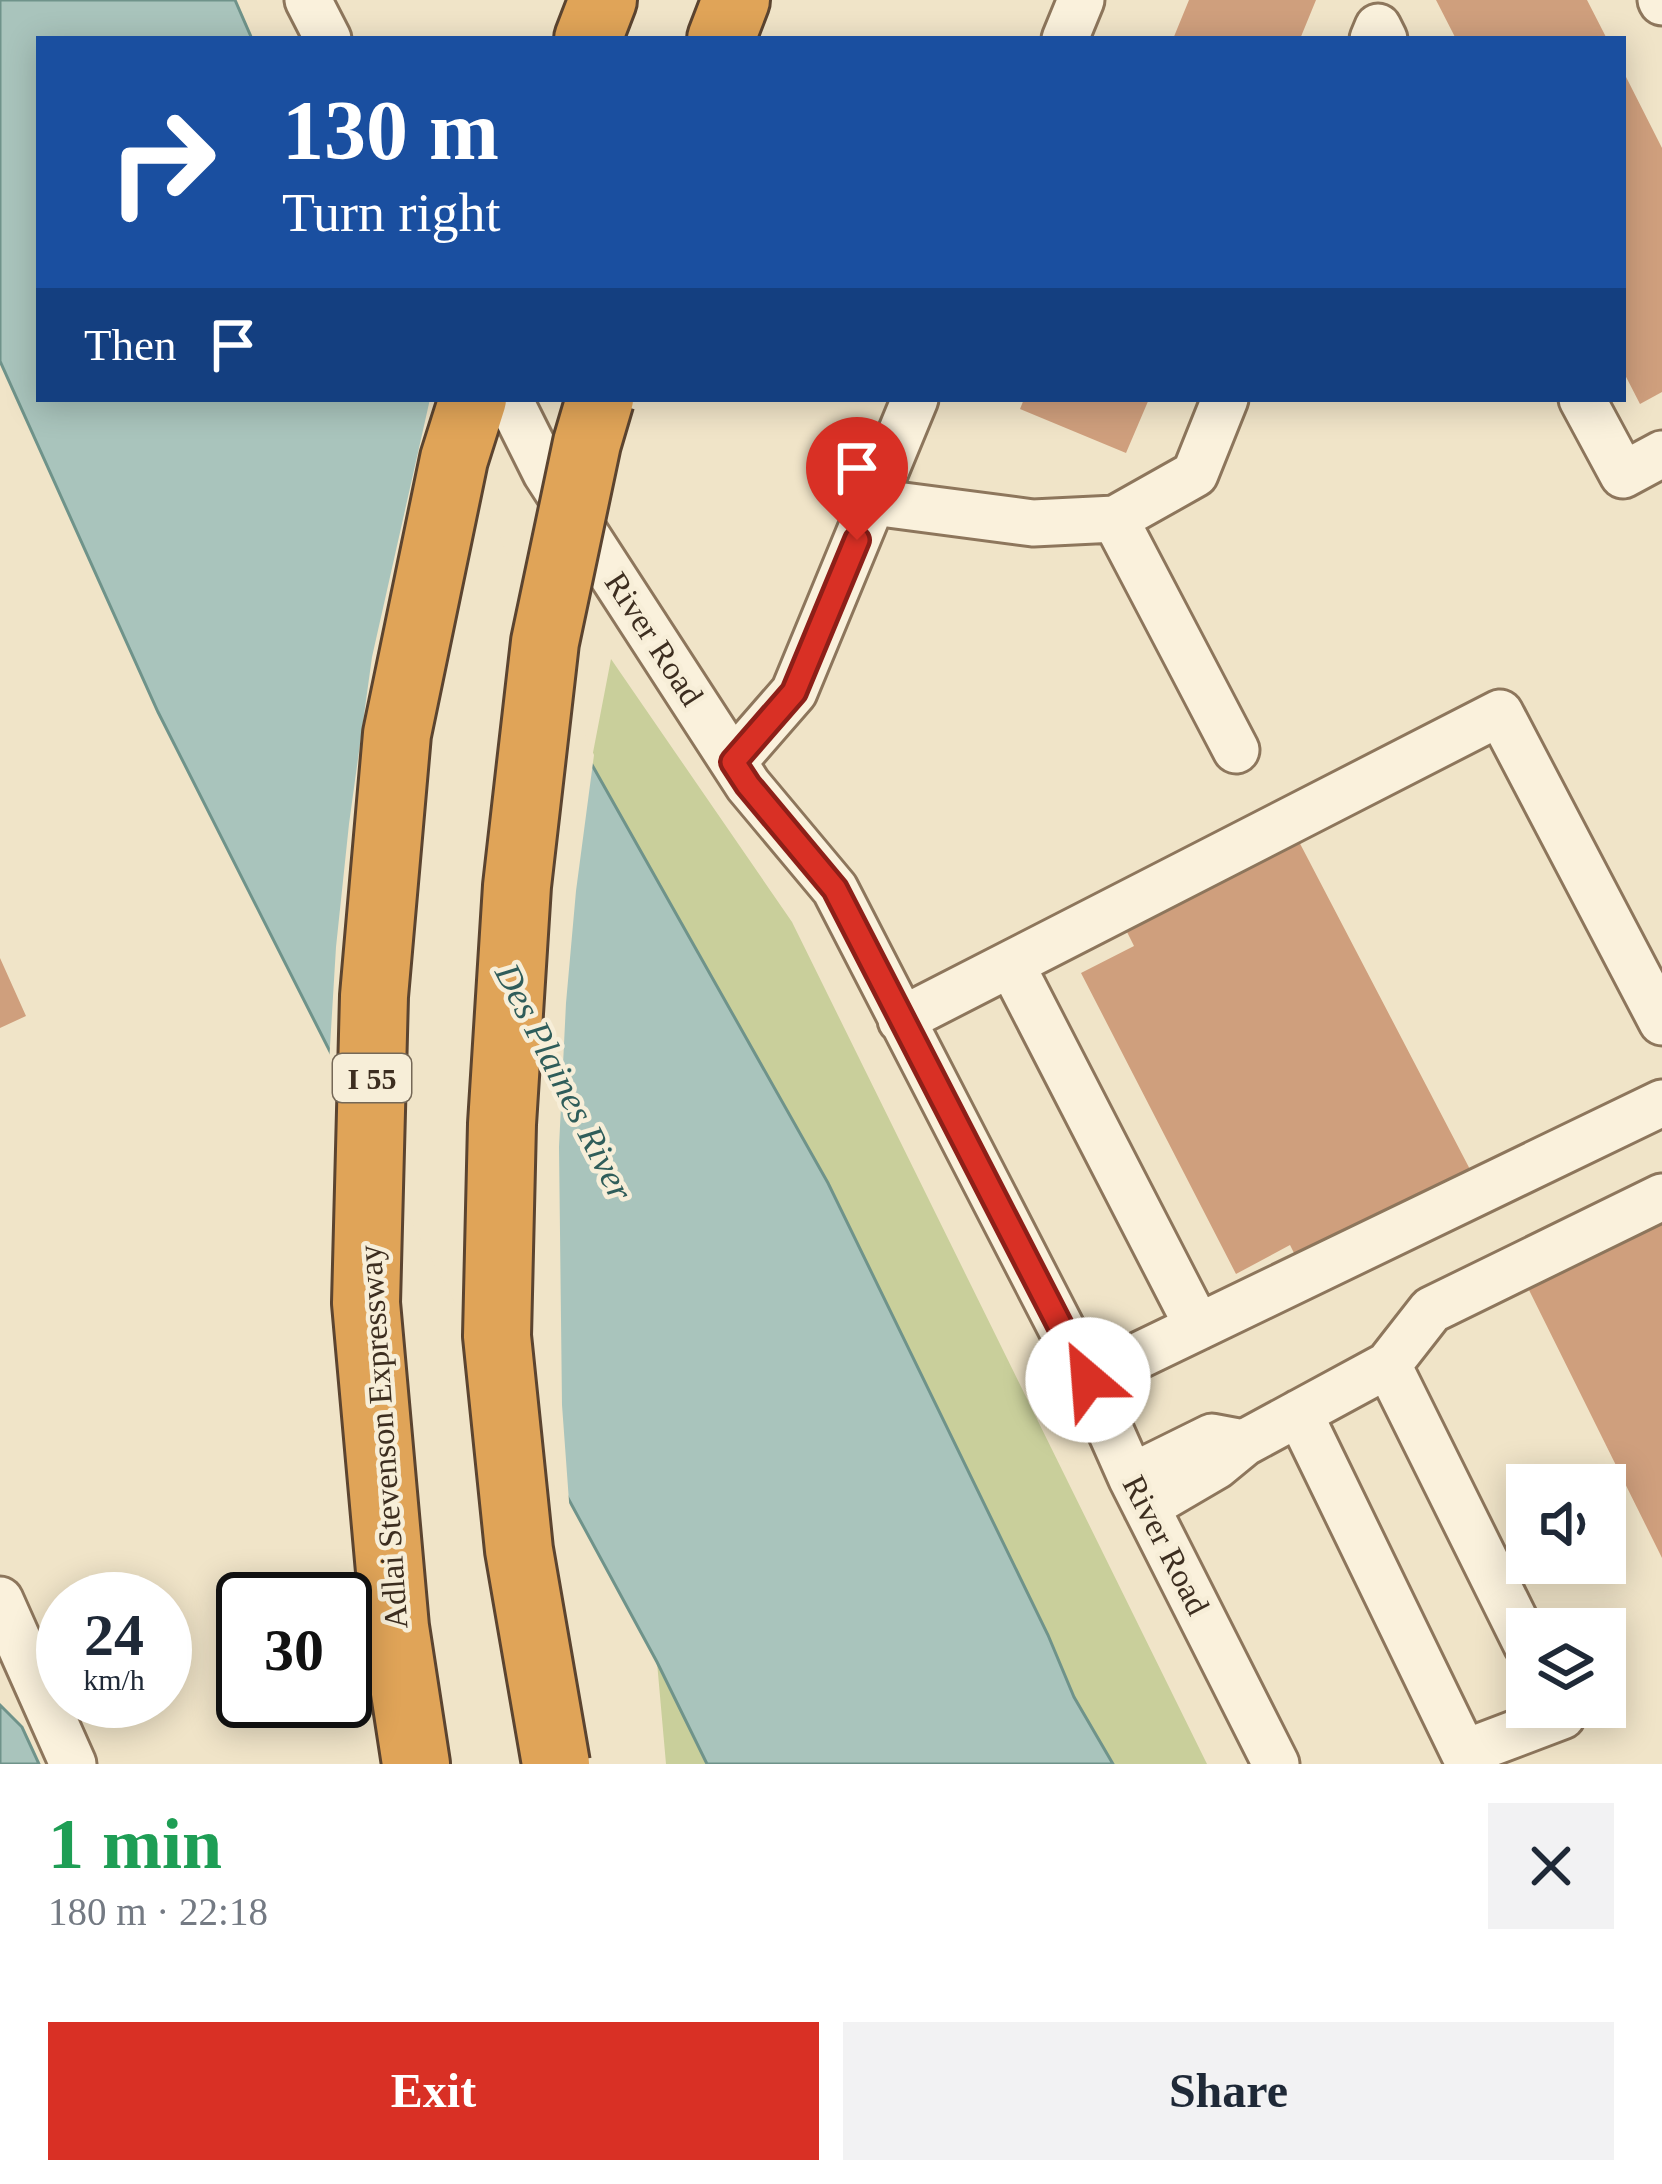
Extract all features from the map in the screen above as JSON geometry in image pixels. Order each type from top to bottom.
[{"type":"highway","points":[[590,36],[603,0]]},
{"type":"highway","points":[[722,36],[736,0]]},
{"type":"highway","name":"Adlai Stevenson Expressway","points":[[416,1764],[395,1627],[366,1303],[374,996],[397,734],[454,459],[472,402]]},
{"type":"highway","points":[[556,1764],[519,1550],[497,1336],[502,1124],[517,886],[545,642],[599,402]]},
{"type":"street","points":[[308,0],[326,36]]},
{"type":"street","points":[[1066,36],[1081,0]]},
{"type":"street","name":"River Road","points":[[510,402],[546,473],[748,785],[835,889],[1088,1380],[1276,1764]]},
{"type":"street","points":[[733,762],[794,692],[914,402]]},
{"type":"street","points":[[872,502],[1033,523],[1114,520],[1195,474],[1225,402]]},
{"type":"street","points":[[1584,402],[1623,475],[1662,454]]},
{"type":"street","points":[[1114,520],[1236,750]]},
{"type":"street","points":[[902,1020],[1500,713],[1662,1022]]},
{"type":"street","points":[[1011,964],[1198,1327]]},
{"type":"street","points":[[1088,1380],[1662,1103]]},
{"type":"street","points":[[1139,1492],[1216,1466],[1244,1443],[1388,1365],[1432,1310],[1662,1197]]},
{"type":"street","points":[[1388,1365],[1509,1608]]},
{"type":"street","points":[[1299,1413],[1464,1753],[1524,1749],[1548,1728]]},
{"type":"street","points":[[4,1617],[73,1764]]},
{"type":"green space","points":[[611,659],[792,922],[1207,1764],[1113,1764],[1074,1697],[828,1183],[591,763]]},
{"type":"green space","points":[[657,1662],[707,1764],[666,1764]]},
{"type":"water","name":"Des Plaines River","points":[[0,0],[235,0],[251,36],[36,36],[36,402],[432,402],[591,763],[828,1183],[1074,1697],[1113,1764],[707,1764],[657,1662],[391,1172],[158,712],[0,361]]},
{"type":"water","points":[[0,1705],[22,1727],[39,1764],[0,1764]]},
{"type":"pier","points":[[429,402],[440,402],[594,755],[566,1003],[559,1147],[562,1405],[570,1515],[329,1063],[349,824],[372,657]]},
{"type":"building","points":[[1189,0],[1316,0],[1301,36],[1174,36]]},
{"type":"building","points":[[1436,0],[1587,0],[1605,36],[1454,36]]},
{"type":"building","points":[[1626,77],[1662,148],[1662,392],[1640,404],[1626,377]]},
{"type":"building","points":[[1023,402],[1148,402],[1126,453],[1020,409]]},
{"type":"building","points":[[1295,834],[1474,1177],[1301,1267],[1290,1245],[1236,1274],[1081,973],[1134,946],[1123,924]]},
{"type":"building","points":[[0,958],[26,1016],[0,1028]]},
{"type":"building","points":[[1662,1218],[1662,1558],[1626,1485],[1626,1464],[1615,1464],[1527,1286]]},
{"type":"route","points":[[857,540],[794,692],[733,762],[835,889],[1088,1380]]}]
